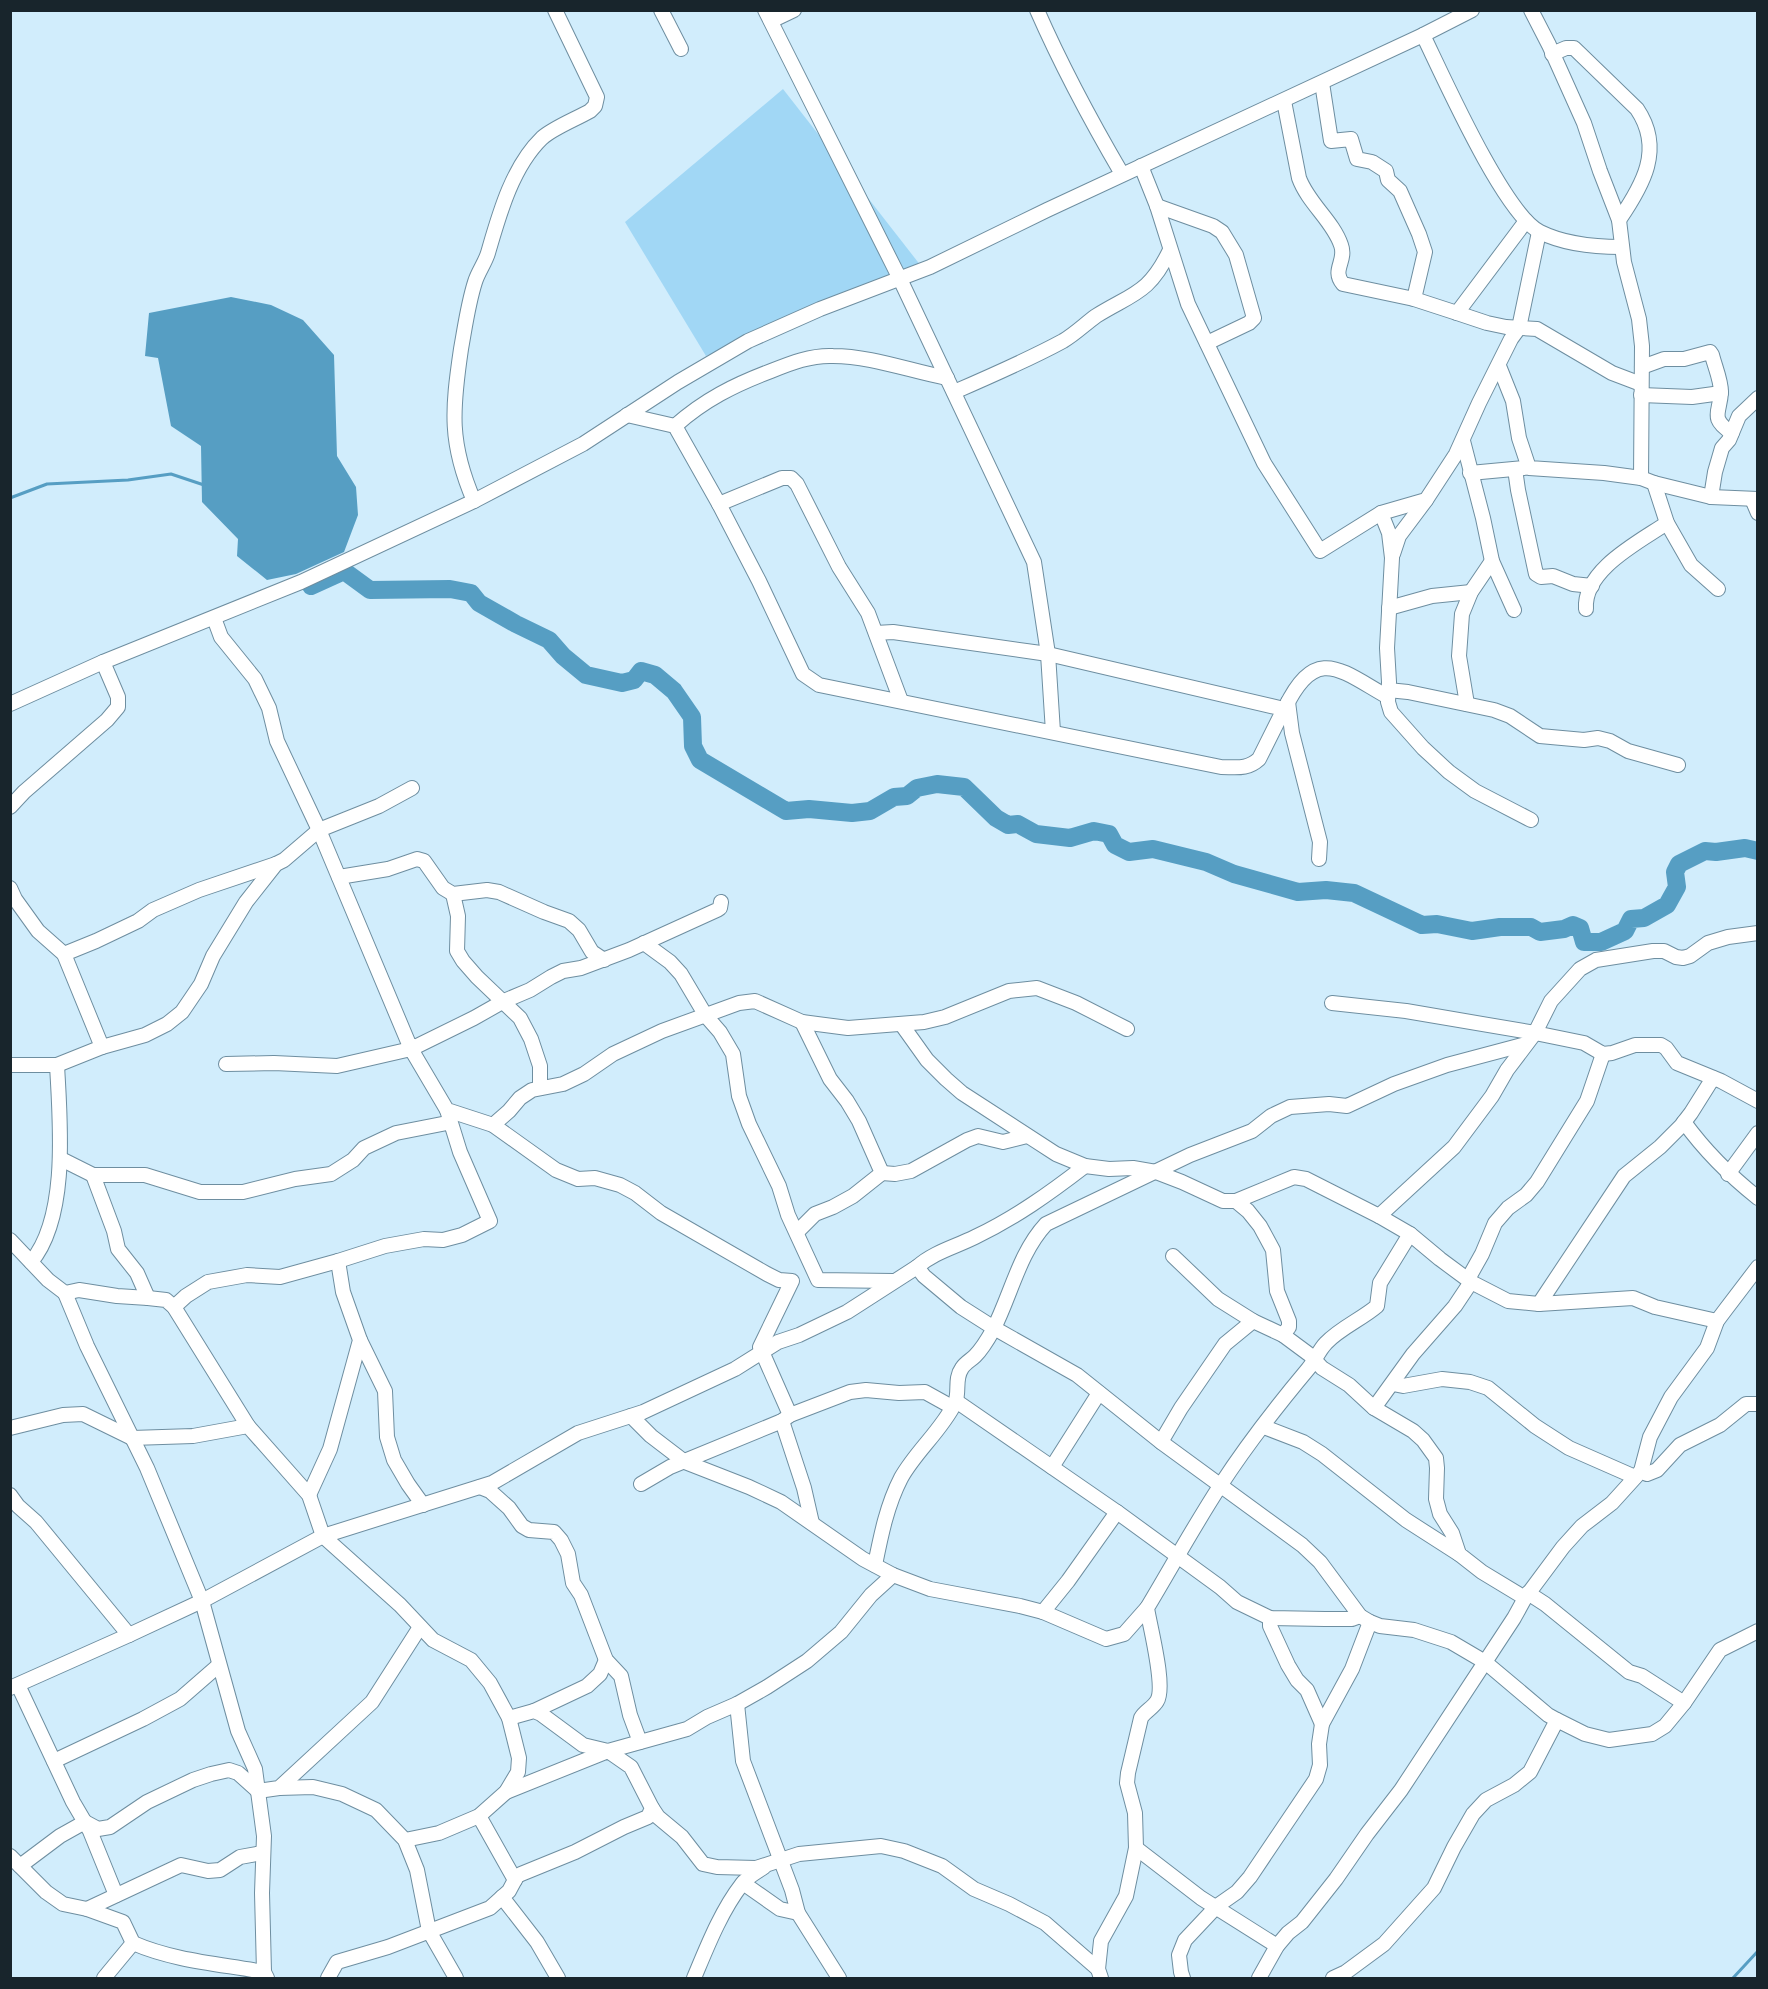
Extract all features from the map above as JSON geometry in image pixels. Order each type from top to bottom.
[{"type":"street","points":[[474,501],[459,458],[454,423],[455,383],[467,312],[475,281],[487,256],[495,222],[528,156],[543,137],[590,111],[595,106],[597,98],[555,10]]},
{"type":"street","points":[[661,10],[681,49]]},
{"type":"street","points":[[794,10],[768,16],[900,279],[1034,562],[1048,654],[1053,732]]},
{"type":"street","points":[[1037,10],[1063,68],[1122,174]]},
{"type":"street","points":[[10,704],[104,662],[301,582],[474,501],[559,458],[678,382],[748,341],[954,255],[1122,174],[1284,101],[1472,10]]},
{"type":"street","points":[[1531,10],[1584,123],[1619,220],[1627,279],[1639,319],[1642,346],[1641,389],[1647,480],[1667,524],[1691,565],[1718,589]]},
{"type":"street","points":[[1423,35],[1503,189],[1526,221],[1539,232],[1583,245],[1621,246]]},
{"type":"street","points":[[1552,54],[1566,48],[1574,48],[1637,109],[1645,120],[1649,148],[1646,173],[1636,196],[1619,220]]},
{"type":"street","points":[[1322,83],[1329,139],[1333,142],[1351,139],[1357,159],[1372,162],[1386,171],[1388,180],[1400,191],[1419,234],[1425,257],[1414,299]]},
{"type":"street","points":[[1284,101],[1303,189],[1341,244],[1343,257],[1337,270],[1339,280],[1343,284],[1414,299],[1487,323],[1543,331],[1641,389],[1692,397],[1721,393]]},
{"type":"street","points":[[1141,166],[1157,206],[1188,304],[1264,463],[1320,551],[1381,513],[1426,500]]},
{"type":"street","points":[[1157,206],[1213,226],[1222,232],[1236,255],[1254,318],[1249,323],[1207,343]]},
{"type":"street","points":[[1457,313],[1526,221]]},
{"type":"street","points":[[1392,558],[1399,536],[1426,500],[1462,441],[1511,339],[1519,328],[1532,275],[1539,232]]},
{"type":"street","points":[[954,392],[1004,371],[1063,340],[1095,317],[1141,292],[1151,281],[1170,250]]},
{"type":"street","points":[[1642,367],[1664,359],[1684,359],[1710,352],[1721,393],[1716,413],[1722,427],[1732,433]]},
{"type":"street","points":[[675,426],[694,409],[736,384],[785,365],[818,356],[854,357],[947,378]]},
{"type":"street","points":[[1499,366],[1513,401],[1522,468],[1518,490],[1536,574],[1541,577],[1553,576],[1573,584],[1592,586]]},
{"type":"street","points":[[1711,497],[1720,453],[1739,416],[1758,398]]},
{"type":"street","points":[[627,415],[675,426],[720,504],[759,580],[802,674],[819,685],[1221,767],[1245,768],[1259,759],[1300,680],[1317,668],[1326,667],[1340,671],[1388,694],[1408,692],[1494,710],[1510,716],[1534,734],[1546,738],[1584,740],[1598,738],[1611,741],[1628,751],[1678,765]]},
{"type":"street","points":[[1462,441],[1492,561],[1514,610]]},
{"type":"street","points":[[1470,473],[1522,468],[1604,473],[1647,480],[1711,497],[1755,499],[1758,513]]},
{"type":"street","points":[[720,504],[782,478],[790,478],[797,484],[839,567],[868,613],[901,701]]},
{"type":"street","points":[[1381,513],[1389,533],[1392,558],[1388,694],[1391,712],[1423,748],[1449,772],[1475,791],[1531,820]]},
{"type":"street","points":[[1586,609],[1585,600],[1607,564],[1667,524]]},
{"type":"street","points":[[1467,704],[1460,665],[1462,614],[1471,592],[1492,561]]},
{"type":"street","points":[[1389,608],[1442,594],[1471,592]]},
{"type":"street","points":[[174,1306],[208,1282],[247,1275],[280,1277],[385,1246],[424,1239],[443,1240],[462,1235],[490,1221],[460,1152],[447,1110],[411,1049],[319,830],[277,741],[269,708],[255,679],[221,637],[214,618]]},
{"type":"street","points":[[876,633],[893,633],[1048,654],[1286,705]]},
{"type":"street","points":[[10,807],[24,792],[107,720],[118,707],[118,697],[104,662]]},
{"type":"street","points":[[1286,705],[1320,842],[1319,860]]},
{"type":"street","points":[[64,954],[138,921],[153,910],[200,890],[276,864],[284,860],[319,830],[379,806],[412,788]]},
{"type":"street","points":[[339,877],[388,869],[417,860],[424,861],[443,888],[453,894],[487,890],[499,892],[569,921],[579,930],[592,952],[604,960]]},
{"type":"street","points":[[10,1065],[57,1065],[102,1047],[145,1035],[167,1024],[182,1012],[201,984],[213,956],[246,902],[276,864]]},
{"type":"street","points":[[10,888],[15,899],[38,931],[64,954],[102,1047]]},
{"type":"street","points":[[453,894],[458,916],[457,951],[477,976],[520,1018],[531,1039],[540,1066],[540,1089]]},
{"type":"street","points":[[226,1065],[274,1063],[337,1066],[411,1049],[530,990],[563,971],[604,960],[717,910],[721,902]]},
{"type":"street","points":[[1379,1216],[1454,1147],[1535,1033],[1551,1001],[1580,969],[1596,960],[1653,951],[1664,951],[1683,958],[1690,956],[1708,943],[1728,937],[1758,933]]},
{"type":"street","points":[[644,943],[670,962],[681,974],[706,1016],[720,1032],[733,1054],[739,1096],[749,1124],[779,1186],[788,1215],[818,1280]]},
{"type":"street","points":[[493,1125],[520,1098],[532,1090],[563,1083],[584,1074],[614,1054],[662,1030],[739,1003],[755,1001],[802,1022],[848,1028],[902,1025],[945,1017],[1010,991],[1037,988],[1076,1003],[1127,1029]]},
{"type":"street","points":[[1332,1003],[1406,1011],[1535,1033],[1584,1043],[1603,1054],[1635,1045],[1661,1045],[1677,1063],[1758,1101]]},
{"type":"street","points":[[802,1022],[830,1079],[860,1121],[882,1173]]},
{"type":"street","points":[[902,1025],[927,1060],[945,1079],[1056,1155],[1085,1166],[1109,1169],[1133,1168],[1156,1172],[1223,1201],[1236,1202],[1294,1177],[1306,1179],[1410,1234],[1469,1280],[1508,1301],[1539,1304],[1633,1298],[1655,1307],[1718,1321]]},
{"type":"street","points":[[875,1565],[884,1523],[902,1477],[942,1426],[954,1404],[958,1375],[963,1366],[980,1350],[994,1328],[1020,1266],[1038,1232],[1046,1224],[1190,1155],[1252,1131],[1271,1116],[1290,1107],[1329,1104],[1347,1106],[1394,1084],[1447,1065],[1526,1044]]},
{"type":"street","points":[[1374,1408],[1413,1354],[1455,1306],[1495,1223],[1537,1182],[1587,1101],[1603,1054]]},
{"type":"street","points":[[31,1262],[40,1251],[50,1226],[61,1159],[57,1065]]},
{"type":"street","points":[[1539,1304],[1624,1176],[1660,1147],[1684,1122],[1713,1078]]},
{"type":"street","points":[[447,1110],[493,1125],[556,1170],[578,1179],[595,1178],[620,1185],[645,1200],[661,1214],[779,1280],[892,1281]]},
{"type":"street","points":[[1684,1122],[1728,1174],[1758,1198]]},
{"type":"street","points":[[61,1159],[93,1175],[145,1175],[200,1192],[243,1192],[295,1179],[331,1174],[353,1160],[364,1148],[396,1133],[447,1123],[451,1125]]},
{"type":"street","points":[[1728,1174],[1758,1133]]},
{"type":"street","points":[[797,1232],[815,1214],[833,1208],[853,1196],[882,1173],[895,1174],[911,1171],[978,1136],[1003,1142],[1027,1136]]},
{"type":"street","points":[[116,1895],[85,1822],[14,1686],[202,1601],[323,1536],[492,1483],[578,1433],[631,1416],[718,1377],[778,1342],[847,1312],[926,1259],[974,1238],[1027,1208],[1085,1166]]},
{"type":"street","points":[[93,1175],[118,1249],[137,1273],[148,1298]]},
{"type":"street","points":[[1236,1202],[1248,1211],[1270,1242],[1277,1291],[1289,1321],[1289,1327],[1283,1335]]},
{"type":"street","points":[[631,1416],[651,1436],[686,1462],[781,1502],[893,1575],[930,1589],[1043,1612],[1106,1640],[1113,1639],[1124,1634],[1147,1608],[1220,1486],[1315,1360],[1324,1344],[1345,1330],[1350,1323],[1368,1314],[1377,1306],[1380,1283],[1410,1234]]},
{"type":"street","points":[[10,1240],[48,1280],[65,1293],[87,1347],[147,1468],[202,1601],[238,1731],[255,1769],[264,1836],[262,1853],[266,1975],[176,1957],[133,1943],[123,1922],[87,1909],[63,1904],[46,1892],[15,1861],[85,1822]]},
{"type":"street","points":[[1173,1256],[1218,1299],[1253,1321],[1283,1335],[1322,1368],[1349,1384],[1374,1408],[1413,1431],[1431,1449],[1436,1458],[1436,1499],[1440,1514],[1452,1533],[1459,1554]]},
{"type":"street","points":[[338,1261],[343,1292],[360,1340],[386,1391],[387,1437],[394,1460],[423,1504]]},
{"type":"street","points":[[917,1267],[939,1290],[994,1328],[1077,1375],[1161,1442],[1302,1545],[1320,1562],[1365,1619]]},
{"type":"street","points":[[1259,1978],[1277,1946],[1302,1922],[1336,1879],[1417,1766],[1526,1596],[1582,1526],[1612,1503],[1638,1474],[1650,1437],[1671,1397],[1707,1348],[1718,1321],[1758,1267]]},
{"type":"street","points":[[792,1281],[761,1344],[762,1353],[786,1418],[812,1523]]},
{"type":"street","points":[[65,1293],[79,1290],[166,1300],[174,1306],[248,1426],[309,1495],[323,1536],[399,1605],[433,1640],[471,1660],[490,1683],[509,1718],[519,1758],[518,1772],[506,1792],[478,1816],[439,1833],[405,1840]]},
{"type":"street","points":[[1161,1442],[1181,1408],[1225,1344],[1253,1321]]},
{"type":"street","points":[[309,1495],[330,1449],[360,1340]]},
{"type":"street","points":[[1393,1384],[1403,1386],[1442,1379],[1470,1382],[1488,1388],[1536,1426],[1569,1448],[1638,1474],[1647,1474],[1657,1470],[1680,1445],[1720,1425],[1746,1404],[1758,1404]]},
{"type":"street","points":[[641,1484],[670,1467],[850,1392],[866,1390],[899,1393],[925,1392],[954,1404],[1052,1467],[1220,1587],[1237,1602],[1270,1617],[1365,1619],[1414,1630],[1452,1642],[1485,1662],[1548,1715],[1585,1734],[1609,1740],[1652,1734],[1665,1726],[1684,1704],[1720,1650],[1758,1631]]},
{"type":"street","points":[[1052,1467],[1099,1393]]},
{"type":"street","points":[[10,1428],[63,1415],[83,1414],[132,1438],[193,1436],[248,1426]]},
{"type":"street","points":[[1264,1426],[1303,1442],[1322,1454],[1406,1520],[1459,1554],[1482,1572],[1545,1604],[1629,1672],[1642,1676],[1684,1704]]},
{"type":"street","points":[[480,1486],[490,1491],[508,1508],[522,1526],[529,1530],[554,1532],[561,1540],[568,1554],[573,1583],[581,1595],[606,1660],[621,1676],[630,1715],[640,1742]]},
{"type":"street","points":[[10,1496],[36,1522],[129,1635]]},
{"type":"street","points":[[1043,1612],[1117,1512]]},
{"type":"street","points":[[506,1792],[608,1751],[687,1729],[737,1704],[807,1661],[841,1632],[871,1595],[893,1575]]},
{"type":"street","points":[[1099,1974],[1101,1941],[1126,1896],[1136,1848],[1135,1814],[1128,1791],[1128,1773],[1141,1718],[1144,1712],[1156,1703],[1161,1680],[1147,1608]]},
{"type":"street","points":[[1270,1617],[1270,1626],[1288,1665],[1297,1680],[1307,1690],[1322,1724]]},
{"type":"street","points":[[1183,1978],[1180,1972],[1179,1954],[1185,1940],[1217,1906],[1236,1892],[1250,1877],[1316,1779],[1320,1766],[1319,1744],[1322,1724],[1352,1669],[1365,1619]]},
{"type":"street","points":[[279,1788],[372,1702],[420,1627]]},
{"type":"street","points":[[509,1718],[534,1712],[587,1686],[600,1674],[606,1660]]},
{"type":"street","points":[[54,1761],[180,1699],[219,1665]]},
{"type":"street","points":[[737,1704],[743,1761],[776,1860],[798,1912],[839,1978]]},
{"type":"street","points":[[534,1712],[541,1714],[583,1745],[608,1751],[631,1767],[658,1817],[682,1837],[704,1864],[729,1868],[756,1868],[799,1854],[881,1846],[904,1851],[942,1866],[974,1889],[1045,1923],[1099,1974]]},
{"type":"street","points":[[1333,1978],[1346,1972],[1384,1944],[1434,1888],[1473,1814],[1486,1800],[1514,1785],[1530,1772],[1557,1720]]},
{"type":"street","points":[[85,1822],[98,1828],[110,1827],[147,1802],[193,1780],[229,1770],[238,1773],[258,1791]]},
{"type":"street","points":[[258,1791],[313,1787],[342,1794],[376,1810],[405,1840],[417,1870],[429,1932],[456,1978]]},
{"type":"street","points":[[328,1978],[337,1962],[429,1932],[490,1908],[509,1891],[521,1874],[575,1852],[648,1817],[652,1808]]},
{"type":"street","points":[[478,1816],[515,1880]]},
{"type":"street","points":[[1136,1848],[1201,1898],[1277,1946]]},
{"type":"street","points":[[87,1909],[181,1865],[208,1871],[220,1870],[240,1857],[262,1853]]},
{"type":"street","points":[[694,1978],[720,1923],[743,1882],[776,1860]]},
{"type":"street","points":[[743,1882],[780,1909],[798,1912]]},
{"type":"street","points":[[502,1897],[537,1942],[558,1978]]},
{"type":"street","points":[[104,1978],[133,1943]]},
{"type":"shaded area","points":[[783,89],[921,266],[706,356],[625,222]]},
{"type":"shaded area","points":[[231,297],[271,305],[303,320],[334,355],[337,456],[356,487],[358,515],[344,552],[296,574],[267,580],[237,556],[238,539],[202,502],[201,446],[171,426],[158,358],[145,356],[149,313]]},
{"type":"waterway","points":[[10,498],[47,484],[128,480],[171,474],[204,485]]},
{"type":"waterway","points":[[311,586],[344,571],[370,590],[450,589],[471,593],[479,603],[549,640],[563,656],[586,675],[622,683],[634,680],[641,671],[655,675],[674,691],[692,717],[693,746],[700,760],[786,811],[809,809],[852,813],[870,811],[894,797],[907,796],[917,788],[937,784],[964,787],[996,818],[1008,825],[1018,824],[1036,834],[1070,838],[1094,831],[1109,834],[1115,845],[1129,852],[1153,849],[1206,862],[1234,874],[1298,892],[1326,890],[1354,893],[1422,925],[1437,924],[1472,931],[1500,927],[1531,927],[1540,932],[1564,929],[1573,925],[1580,928],[1584,942],[1601,942],[1625,931],[1631,919],[1644,918],[1667,905],[1677,887],[1675,872],[1679,864],[1705,851],[1716,852],[1745,848],[1758,851]]},
{"type":"waterway","points":[[1733,1978],[1758,1951]]}]
